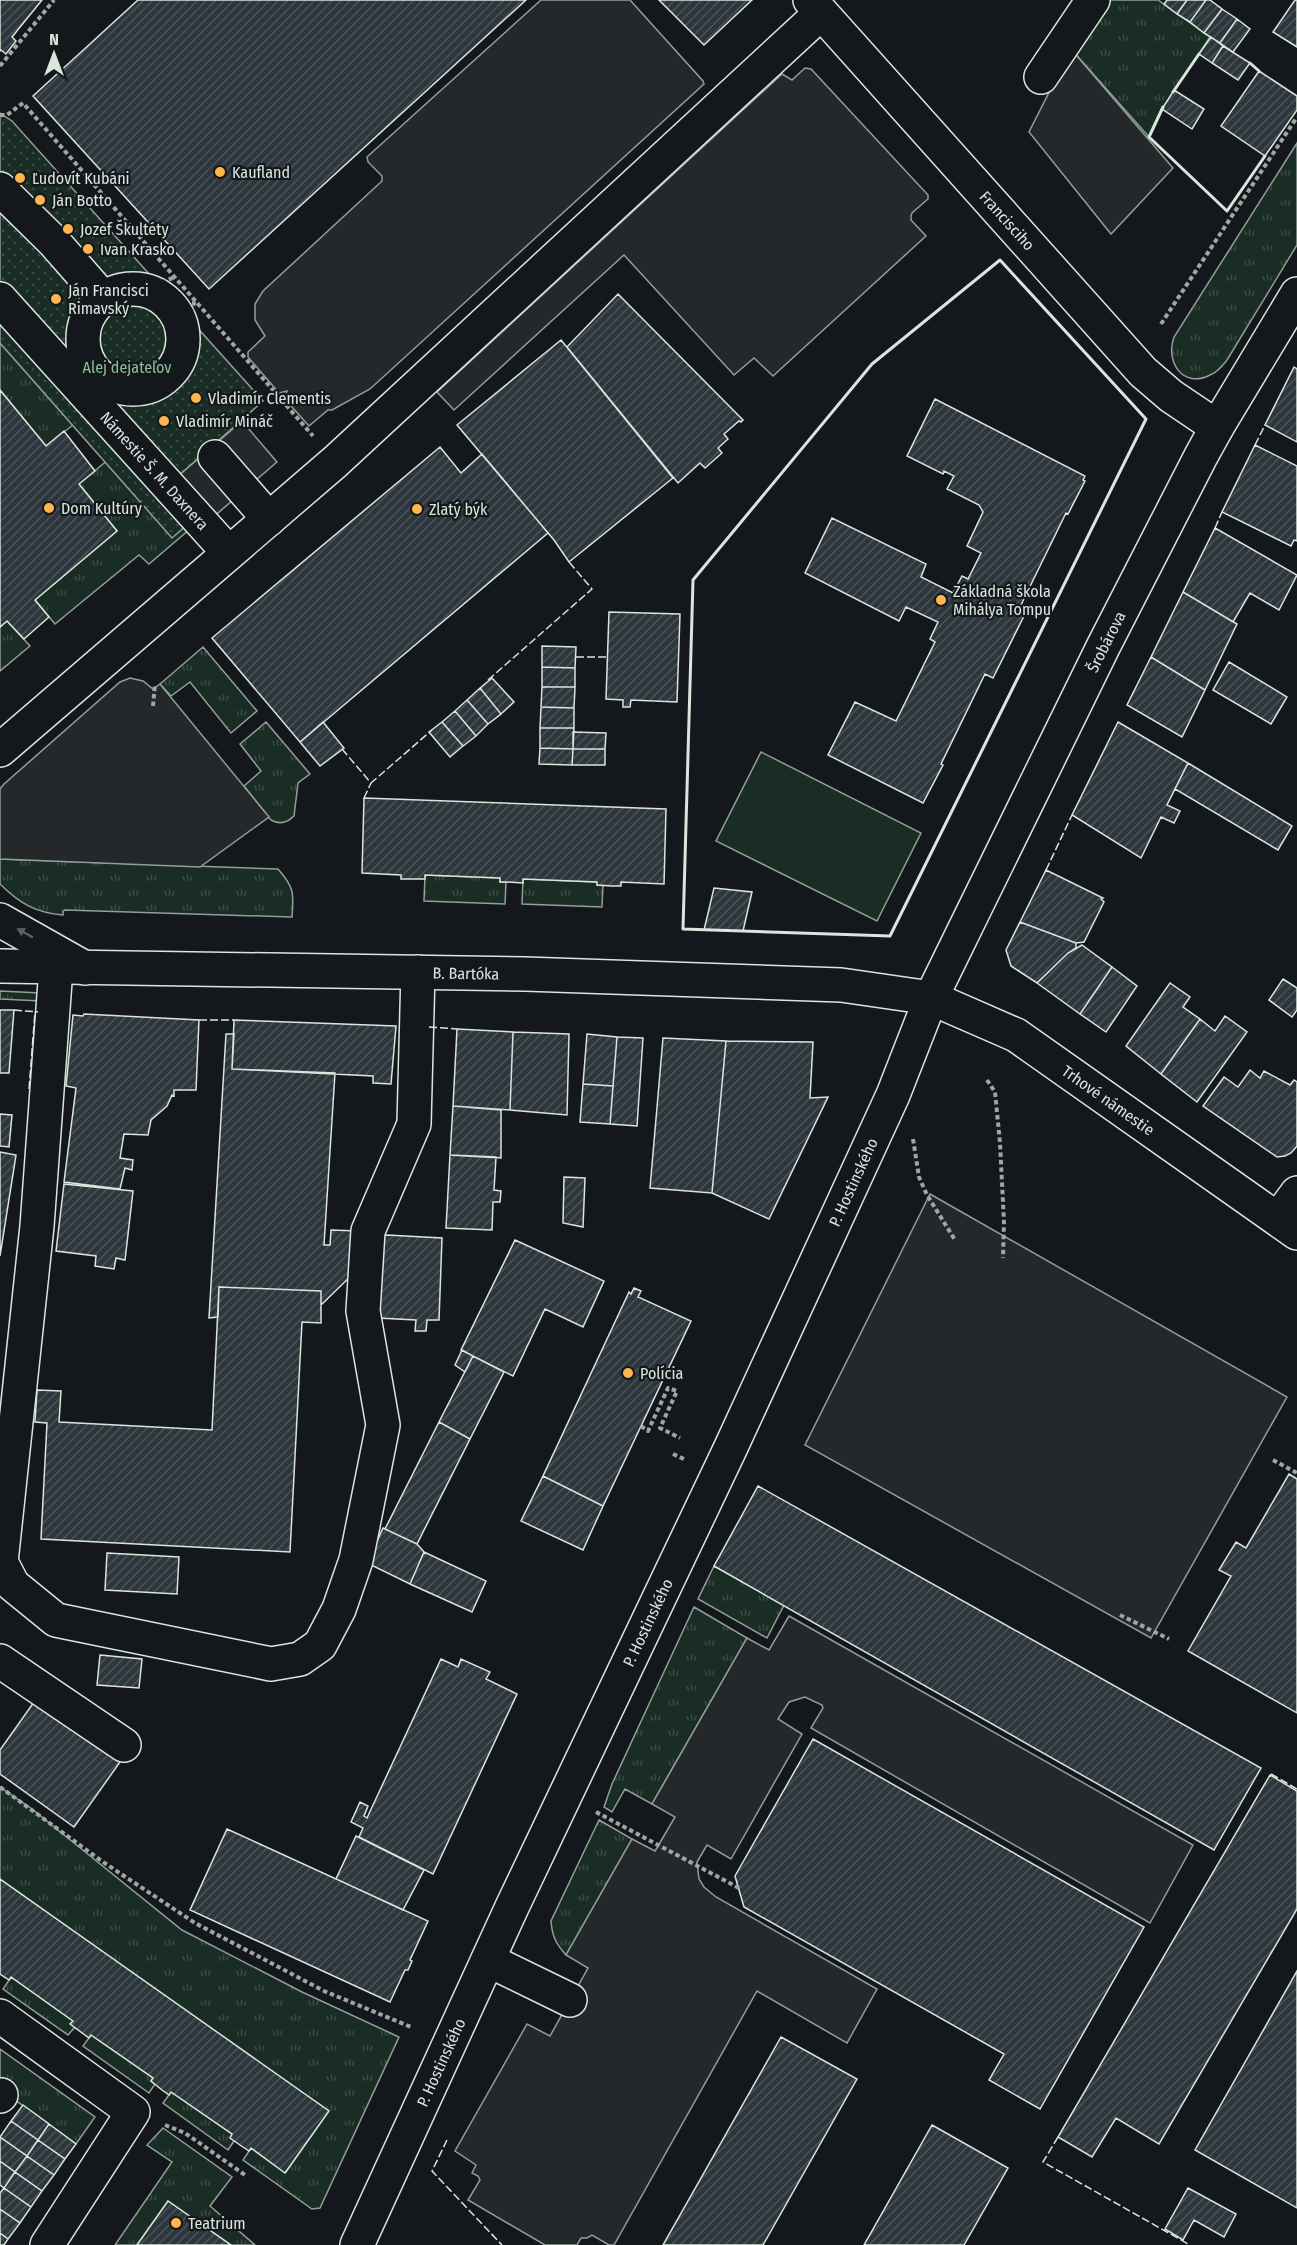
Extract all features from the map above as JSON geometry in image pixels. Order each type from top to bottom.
[{"type":"street","points":[[1041,77],[1093,0]]},
{"type":"street","points":[[0,750],[335,462],[815,6]]},
{"type":"street","name":"Francisciho","points":[[815,6],[1143,372],[1172,396],[1217,427]]},
{"type":"street","points":[[0,189],[54,242],[103,298],[121,290],[141,289],[159,296],[173,308],[182,326],[183,345],[177,364]]},
{"type":"street","name":"Šrobárova","points":[[931,998],[1103,647],[1217,427],[1297,294]]},
{"type":"street","name":"Námestie Š. M. Daxnera","points":[[89,381],[83,343],[84,326],[91,310],[103,298]]},
{"type":"street","name":"Námestie Š. M. Daxnera","points":[[0,299],[89,381],[229,553]]},
{"type":"street","name":"Námestie Š. M. Daxnera","points":[[89,381],[130,389],[149,387],[165,378],[177,364]]},
{"type":"street","points":[[215,458],[269,519]]},
{"type":"street","points":[[0,920],[71,968],[37,1226],[1,1562],[13,1585],[56,1620],[271,1664],[300,1659],[320,1645],[339,1608],[356,1560],[382,1425],[363,1311],[368,1231],[414,1124],[418,972]]},
{"type":"street","name":"B. Bartóka","points":[[0,966],[418,972],[841,985],[931,998]]},
{"type":"street","name":"Trhové námestie","points":[[931,998],[1016,1035],[1288,1226]]},
{"type":"street","name":"P. Hostinského","points":[[366,2243],[488,1960],[731,1447],[893,1095],[931,998]]},
{"type":"street","points":[[1288,1226],[1297,1193]]},
{"type":"street","points":[[0,1661],[124,1745]]},
{"type":"street","points":[[488,1960],[570,2000]]},
{"type":"street","points":[[0,2016],[133,2112],[47,2245]]},
{"type":"path","points":[[0,66],[54,0]]},
{"type":"path","points":[[0,115],[7,115],[23,103],[335,462]]},
{"type":"path","points":[[1161,324],[1297,117]]},
{"type":"path","points":[[140,277],[158,283],[176,277]]},
{"type":"path","points":[[177,364],[190,358],[193,341],[190,318],[195,299]]},
{"type":"path","points":[[153,706],[155,684]]},
{"type":"path","points":[[987,1080],[995,1092],[1004,1222],[1003,1258]]},
{"type":"path","points":[[913,1135],[919,1177],[927,1195],[955,1240]]},
{"type":"path","points":[[641,1426],[648,1431],[668,1388],[677,1392],[660,1428],[680,1438]]},
{"type":"path","points":[[1273,1460],[1297,1473]]},
{"type":"path","points":[[1120,1615],[1169,1639]]},
{"type":"path","points":[[0,1787],[104,1862],[195,1923],[324,1991],[411,2027]]},
{"type":"path","points":[[592,1810],[739,1888]]},
{"type":"path","points":[[133,2112],[185,2133],[245,2175]]},
{"type":"green space","points":[[1104,0],[1158,0],[1210,37],[1162,109],[1149,137],[1071,49]]},
{"type":"green space","name":"Alej dejateľov","points":[[0,113],[12,121],[263,401],[175,479],[203,511],[172,538],[0,343]]},
{"type":"green space","points":[[1297,143],[1297,245],[1222,367],[1213,374],[1200,378],[1184,376],[1174,364],[1172,346],[1174,337]]},
{"type":"green space","points":[[0,320],[82,418],[46,446],[0,390]]},
{"type":"green space","points":[[115,454],[190,529],[149,564],[139,555],[55,624],[35,600],[117,531],[79,484]]},
{"type":"green space","points":[[7,621],[30,646],[0,671],[0,627]]},
{"type":"green space","points":[[203,647],[257,711],[231,733],[190,682],[171,696],[160,684]]},
{"type":"green space","points":[[266,722],[310,774],[298,783],[294,816],[284,822],[271,820],[244,786],[261,771],[240,744]]},
{"type":"green space","points":[[761,752],[921,833],[877,921],[716,841]]},
{"type":"green space","points":[[0,859],[278,869],[292,891],[292,917],[65,910],[63,915],[53,914],[28,906],[0,884]]},
{"type":"green space","points":[[425,875],[500,878],[500,882],[506,882],[505,904],[424,901]]},
{"type":"green space","points":[[523,879],[597,882],[597,885],[603,885],[602,907],[522,904]]},
{"type":"green space","points":[[0,991],[61,994],[61,1002],[0,999]]},
{"type":"green space","points":[[714,1566],[784,1605],[767,1638],[698,1599]]},
{"type":"green space","points":[[694,1607],[747,1638],[652,1804],[625,1789],[612,1812],[604,1807],[612,1784]]},
{"type":"green space","points":[[0,1787],[32,1809],[182,1930],[302,1992],[399,2037],[320,2208],[312,2209],[243,2160],[251,2148],[286,2172],[328,2112],[0,1879]]},
{"type":"green space","points":[[599,1820],[632,1839],[566,1955],[555,1939],[551,1921]]},
{"type":"green space","points":[[11,1977],[73,2021],[75,2027],[68,2035],[3,1989]]},
{"type":"green space","points":[[91,2035],[153,2078],[151,2081],[155,2084],[149,2093],[83,2046]]},
{"type":"green space","points":[[0,2049],[95,2117],[76,2144],[0,2089]]},
{"type":"green space","points":[[171,2092],[232,2134],[234,2141],[228,2150],[163,2103]]},
{"type":"green space","points":[[163,2128],[232,2177],[210,2206],[255,2245],[231,2245],[168,2201],[137,2245],[115,2245],[172,2162],[147,2145]]},
{"type":"shaded area","points":[[541,0],[630,0],[704,84],[370,389],[328,410],[309,426],[285,399],[287,391],[279,393],[248,357],[248,352],[265,336],[255,320],[255,304],[263,291],[382,181],[382,176],[368,162],[367,157]]},
{"type":"shaded area","points":[[1071,49],[1173,168],[1111,234],[1029,132]]},
{"type":"shaded area","points":[[805,68],[811,69],[928,195],[928,199],[911,216],[911,220],[926,236],[773,376],[754,358],[734,375],[624,255],[454,410],[437,392],[782,74],[792,80]]},
{"type":"shaded area","points":[[242,421],[277,462],[211,519],[176,478]]},
{"type":"shaded area","points":[[130,678],[143,681],[153,689],[160,684],[269,817],[200,867],[0,859],[0,789],[120,682]]},
{"type":"shaded area","points":[[930,1194],[1287,1397],[1151,1638],[805,1445]]},
{"type":"shaded area","points":[[789,1616],[1193,1845],[1150,1923],[811,1728],[823,1708],[822,1705],[805,1697],[789,1702],[778,1719],[802,1734],[731,1859],[707,1845],[697,1862],[699,1879],[704,1887],[716,1897],[877,1989],[847,2043],[757,1991],[614,2245],[609,2245],[592,2235],[581,2238],[577,2245],[545,2245],[468,2200],[480,2180],[472,2173],[476,2165],[455,2151],[527,2024],[550,2036],[588,1968],[566,1955],[632,1839],[655,1851],[675,1817],[652,1804],[747,1638],[769,1650]]},
{"type":"building","points":[[0,0],[42,0],[12,37],[16,41],[6,54],[0,51]]},
{"type":"building","name":"Kaufland","points":[[138,0],[526,0],[209,289],[33,96]]},
{"type":"building","points":[[659,0],[752,0],[704,45]]},
{"type":"building","points":[[1167,0],[1187,0],[1177,14],[1164,4]]},
{"type":"building","points":[[1187,0],[1206,0],[1190,22],[1177,14]]},
{"type":"building","points":[[1206,0],[1210,0],[1222,9],[1204,33],[1190,22]]},
{"type":"building","points":[[1297,0],[1297,47],[1273,32]]},
{"type":"building","points":[[1222,9],[1237,19],[1220,43],[1204,33]]},
{"type":"building","points":[[1237,19],[1250,29],[1233,52],[1220,43]]},
{"type":"building","points":[[1211,37],[1223,46],[1212,63],[1199,54]]},
{"type":"building","points":[[1223,46],[1250,63],[1238,80],[1212,63]]},
{"type":"building","points":[[1259,71],[1297,96],[1297,110],[1265,156],[1221,126]]},
{"type":"building","points":[[1174,90],[1204,109],[1192,129],[1162,109]]},
{"type":"building","points":[[618,294],[743,420],[724,434],[728,439],[718,448],[722,453],[705,468],[700,463],[678,483],[567,347]]},
{"type":"building","points":[[561,340],[673,478],[569,562],[554,540],[457,425]]},
{"type":"building","points":[[1294,367],[1297,369],[1297,442],[1265,425]]},
{"type":"building","name":"Dom Kultúry","points":[[0,390],[46,446],[64,431],[95,471],[79,484],[117,531],[35,600],[49,617],[24,639],[7,621],[0,627]]},
{"type":"building","name":"Základná škola Mihálya Tompu","points":[[935,399],[1085,476],[1083,480],[1085,481],[1068,514],[1066,513],[1019,609],[1026,612],[993,678],[985,674],[923,803],[828,755],[855,702],[896,721],[935,642],[930,639],[938,622],[906,607],[899,621],[805,573],[832,518],[926,564],[921,577],[953,593],[962,576],[968,579],[981,553],[967,546],[983,512],[979,505],[947,489],[954,476],[944,471],[943,474],[907,456]]},
{"type":"building","points":[[1255,445],[1297,466],[1297,541],[1294,540],[1291,546],[1222,512]]},
{"type":"building","points":[[440,447],[461,473],[482,454],[548,533],[300,742],[212,638]]},
{"type":"building","points":[[1215,528],[1297,575],[1279,610],[1250,593],[1233,622],[1183,592]]},
{"type":"building","points":[[1183,592],[1237,624],[1205,690],[1151,657]]},
{"type":"building","points":[[609,612],[680,614],[677,702],[631,700],[630,707],[623,707],[623,700],[606,699]]},
{"type":"building","points":[[542,646],[576,647],[575,668],[542,667]]},
{"type":"building","points":[[1151,657],[1205,690],[1182,737],[1127,705]]},
{"type":"building","points":[[1229,662],[1287,697],[1271,724],[1213,690]]},
{"type":"building","points":[[542,667],[575,668],[575,687],[542,687]]},
{"type":"building","points":[[492,678],[514,702],[501,714],[480,688]]},
{"type":"building","points":[[542,687],[575,687],[574,708],[541,707]]},
{"type":"building","points":[[480,688],[501,714],[488,724],[467,700]]},
{"type":"building","points":[[467,700],[488,724],[476,736],[455,711]]},
{"type":"building","points":[[541,707],[574,708],[574,728],[540,728]]},
{"type":"building","points":[[455,711],[476,736],[463,746],[442,722]]},
{"type":"building","points":[[323,722],[344,748],[320,766],[300,742]]},
{"type":"building","points":[[442,722],[463,746],[450,757],[429,732]]},
{"type":"building","points":[[1118,722],[1188,763],[1167,805],[1180,811],[1174,823],[1161,817],[1141,858],[1072,815]]},
{"type":"building","points":[[540,728],[574,728],[573,749],[540,748]]},
{"type":"building","points":[[573,732],[606,733],[605,749],[573,749]]},
{"type":"building","points":[[540,748],[573,749],[572,765],[539,764]]},
{"type":"building","points":[[573,749],[605,749],[605,765],[572,765]]},
{"type":"building","points":[[1188,763],[1292,826],[1278,850],[1175,789]]},
{"type":"building","points":[[364,798],[666,809],[664,884],[621,882],[621,886],[612,886],[597,885],[597,882],[523,879],[523,883],[500,882],[500,878],[425,875],[425,879],[401,879],[401,875],[362,873]]},
{"type":"building","points":[[1046,870],[1103,898],[1101,899],[1104,902],[1084,942],[1076,943],[1020,922]]},
{"type":"building","points":[[714,888],[752,892],[743,931],[704,930]]},
{"type":"building","points":[[1020,922],[1076,943],[1076,948],[1037,983],[1011,966],[1006,950]]},
{"type":"building","points":[[1082,945],[1112,967],[1080,1014],[1037,983],[1068,953]]},
{"type":"building","points":[[1112,967],[1137,986],[1106,1032],[1080,1014]]},
{"type":"building","points":[[1283,979],[1297,988],[1297,1010],[1292,1017],[1269,1000]]},
{"type":"building","points":[[1170,983],[1190,997],[1183,1007],[1200,1019],[1161,1074],[1126,1046]]},
{"type":"building","points":[[0,1010],[14,1010],[9,1073],[0,1073]]},
{"type":"building","points":[[84,1014],[199,1020],[196,1090],[174,1090],[174,1096],[172,1095],[167,1106],[151,1120],[148,1135],[124,1134],[120,1158],[133,1160],[132,1170],[125,1168],[120,1189],[64,1182],[76,1088],[66,1086],[73,1015],[83,1016]]},
{"type":"building","points":[[1225,1016],[1247,1032],[1197,1102],[1161,1074],[1200,1019],[1215,1031]]},
{"type":"building","points":[[234,1020],[396,1026],[391,1084],[373,1083],[373,1076],[232,1069]]},
{"type":"building","points":[[457,1029],[513,1032],[510,1110],[453,1106]]},
{"type":"building","points":[[513,1032],[569,1034],[567,1115],[510,1110]]},
{"type":"building","points":[[226,1034],[234,1034],[232,1069],[335,1073],[324,1245],[330,1245],[331,1230],[358,1231],[355,1272],[321,1305],[321,1291],[219,1287],[218,1317],[209,1318]]},
{"type":"building","points":[[587,1034],[617,1037],[613,1086],[583,1084]]},
{"type":"building","points":[[617,1037],[643,1038],[637,1126],[610,1124]]},
{"type":"building","points":[[663,1038],[726,1041],[712,1193],[650,1188]]},
{"type":"building","points":[[726,1041],[813,1042],[810,1098],[828,1097],[769,1219],[712,1193]]},
{"type":"building","points":[[1250,1070],[1260,1078],[1264,1071],[1290,1085],[1294,1080],[1297,1082],[1297,1146],[1285,1156],[1277,1157],[1203,1106],[1224,1077],[1238,1087]]},
{"type":"building","points":[[583,1084],[613,1086],[610,1124],[580,1122]]},
{"type":"building","points":[[453,1106],[501,1110],[501,1158],[450,1155]]},
{"type":"building","points":[[0,1114],[12,1115],[9,1147],[0,1146]]},
{"type":"building","points":[[0,1152],[16,1155],[0,1256]]},
{"type":"building","points":[[450,1155],[496,1157],[494,1190],[501,1191],[500,1202],[493,1202],[492,1230],[446,1228]]},
{"type":"building","points":[[564,1177],[585,1178],[583,1227],[563,1223]]},
{"type":"building","points":[[64,1184],[133,1191],[125,1260],[116,1258],[114,1269],[95,1266],[96,1256],[56,1251]]},
{"type":"building","points":[[382,1236],[442,1238],[439,1320],[427,1320],[426,1331],[415,1331],[416,1320],[378,1318]]},
{"type":"building","points":[[515,1240],[604,1281],[583,1327],[545,1309],[513,1376],[461,1350]]},
{"type":"building","points":[[219,1287],[321,1291],[321,1323],[302,1322],[290,1552],[41,1539],[47,1423],[35,1422],[37,1390],[61,1391],[59,1422],[212,1430]]},
{"type":"building","name":"Polícia","points":[[634,1288],[641,1291],[638,1297],[691,1321],[603,1506],[543,1476],[629,1292],[631,1294]]},
{"type":"building","points":[[462,1350],[473,1356],[465,1372],[455,1365]]},
{"type":"building","points":[[473,1356],[504,1372],[470,1439],[439,1422]]},
{"type":"building","points":[[439,1422],[470,1439],[417,1544],[385,1529]]},
{"type":"building","points":[[1289,1474],[1297,1479],[1297,1713],[1188,1651],[1231,1576],[1219,1570],[1236,1542],[1246,1548]]},
{"type":"building","points":[[543,1476],[603,1506],[583,1550],[521,1521]]},
{"type":"building","points":[[758,1486],[1261,1768],[1214,1850],[714,1566]]},
{"type":"building","points":[[383,1528],[417,1544],[424,1552],[410,1584],[367,1563]]},
{"type":"building","points":[[424,1552],[486,1581],[472,1612],[410,1584]]},
{"type":"building","points":[[107,1553],[179,1557],[177,1594],[105,1590]]},
{"type":"building","points":[[100,1655],[142,1659],[139,1688],[97,1685]]},
{"type":"building","points":[[441,1659],[458,1667],[461,1659],[490,1672],[486,1679],[517,1694],[433,1874],[359,1837],[363,1828],[351,1822],[360,1802],[368,1806],[364,1816],[367,1818]]},
{"type":"building","points":[[34,1702],[120,1762],[74,1827],[0,1774],[0,1750]]},
{"type":"building","points":[[813,1739],[1144,1927],[1040,2109],[989,2080],[1004,2054],[744,1907],[735,1876]]},
{"type":"building","points":[[1270,1775],[1297,1791],[1297,1909],[1159,2144],[1116,2118],[1092,2157],[1058,2137]]},
{"type":"building","points":[[227,1829],[428,1921],[410,1960],[412,1961],[408,1970],[405,1970],[390,2002],[190,1910]]},
{"type":"building","points":[[356,1836],[424,1870],[403,1910],[336,1879]]},
{"type":"building","points":[[0,1879],[329,2111],[285,2173],[251,2148],[249,2151],[230,2138],[232,2134],[171,2092],[169,2095],[151,2081],[153,2078],[91,2035],[89,2038],[70,2024],[73,2021],[11,1977],[9,1980],[0,1974]]},
{"type":"building","points":[[1297,1971],[1297,2208],[1195,2150]]},
{"type":"building","points":[[781,2037],[857,2079],[763,2245],[663,2245]]},
{"type":"building","points":[[23,2105],[49,2124],[38,2140],[11,2121]]},
{"type":"building","points":[[11,2121],[38,2140],[27,2156],[0,2137]]},
{"type":"building","points":[[49,2124],[76,2144],[65,2159],[38,2140]]},
{"type":"building","points":[[932,2125],[1008,2168],[964,2245],[864,2245]]},
{"type":"building","points":[[0,2137],[27,2156],[15,2172],[0,2161]]},
{"type":"building","points":[[38,2140],[65,2159],[54,2175],[27,2156]]},
{"type":"building","points":[[27,2156],[54,2175],[42,2191],[15,2172]]},
{"type":"building","points":[[0,2161],[15,2172],[4,2188],[0,2185]]},
{"type":"building","points":[[15,2172],[42,2191],[31,2207],[4,2188]]},
{"type":"building","points":[[4,2188],[31,2207],[20,2223],[0,2209],[0,2193]]},
{"type":"building","points":[[1188,2188],[1236,2214],[1224,2237],[1194,2220],[1183,2240],[1165,2229]]},
{"type":"building","name":"Teatrium","points":[[168,2201],[231,2245],[137,2245]]},
{"type":"building","points":[[0,2209],[20,2223],[8,2239],[0,2233]]},
{"type":"building","points":[[0,2233],[8,2239],[4,2245],[0,2245]]},
{"type":"fence","points":[[1255,445],[1265,425]]},
{"type":"fence","points":[[1215,528],[1222,512]]},
{"type":"fence","points":[[488,680],[592,589],[569,562]]},
{"type":"fence","points":[[576,657],[608,657]]},
{"type":"fence","points":[[342,749],[371,783],[432,730]]},
{"type":"fence","points":[[364,798],[371,783]]},
{"type":"fence","points":[[1046,870],[1072,815]]},
{"type":"fence","points":[[14,1010],[38,1012]]},
{"type":"fence","points":[[29,1089],[35,1012]]},
{"type":"fence","points":[[199,1020],[234,1020]]},
{"type":"fence","points":[[429,1027],[457,1029]]},
{"type":"fence","points":[[1271,1774],[1297,1789]]},
{"type":"fence","points":[[1058,2137],[1043,2162],[1190,2245]]},
{"type":"fence","points":[[447,2140],[432,2171],[502,2245]]},
{"type":"wall","points":[[1173,92],[1199,54]]},
{"type":"wall","points":[[1250,63],[1259,71]]},
{"type":"wall","points":[[1163,107],[1149,137],[1227,211],[1265,156]]},
{"type":"wall","points":[[1000,260],[1146,419],[890,936],[683,929],[693,580],[872,364],[1000,260]]},
{"type":"place","name":"Kaufland","points":[[220,172]]},
{"type":"place","name":"Ľudovít Kubáni","points":[[20,178]]},
{"type":"place","name":"Ján Botto","points":[[40,200]]},
{"type":"place","name":"Jozef Škultéty","points":[[68,229]]},
{"type":"place","name":"Ivan Krasko","points":[[88,249]]},
{"type":"place","name":"Ján Francisci Rimavský","points":[[56,299]]},
{"type":"place","name":"Vladimír Clementis","points":[[196,398]]},
{"type":"place","name":"Vladimír Mináč","points":[[164,421]]},
{"type":"place","name":"Dom Kultúry","points":[[49,508]]},
{"type":"place","name":"Zlatý býk","points":[[417,509]]},
{"type":"place","name":"Základná škola Mihálya Tompu","points":[[941,600]]},
{"type":"place","name":"Polícia","points":[[628,1373]]},
{"type":"place","name":"Teatrium","points":[[176,2223]]}]
